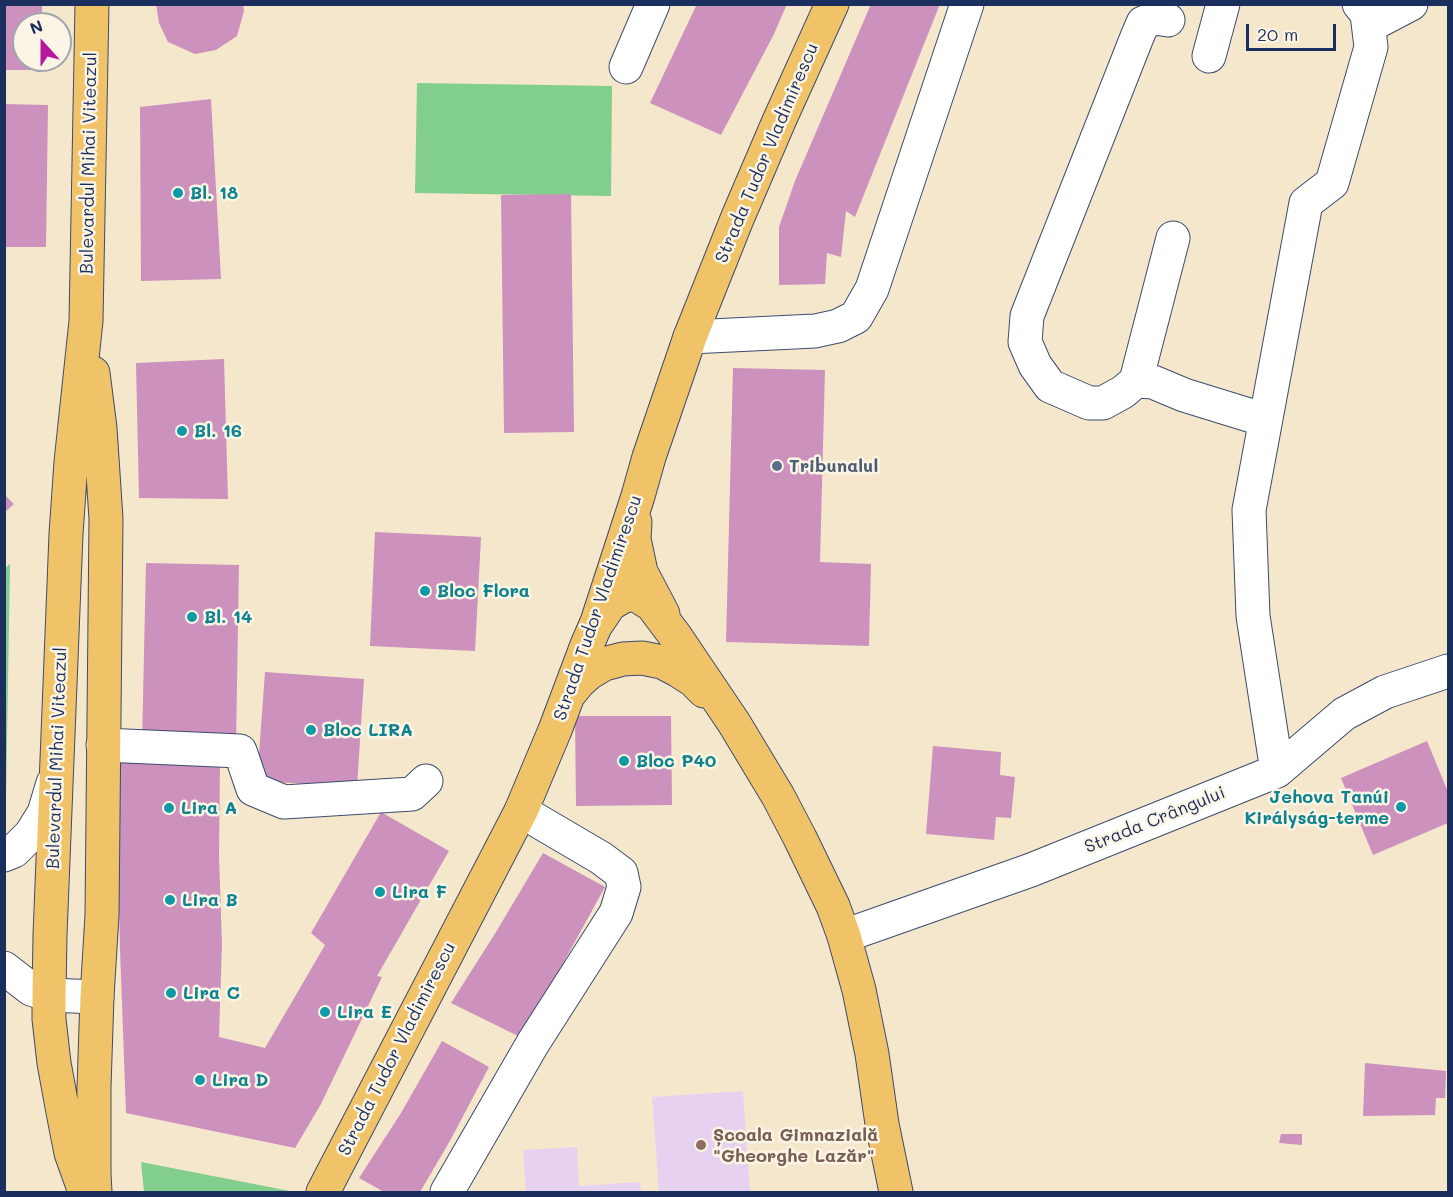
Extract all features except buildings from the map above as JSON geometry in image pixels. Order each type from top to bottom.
[{"type":"main road","name":"Bulevardul Mihai Viteazul","points":[[85,1192],[71,1154],[54,1063],[49,995],[66,534],[86,321],[92,4]]},
{"type":"main road","name":"Strada Tudor Vladimirescu","points":[[323,1192],[521,811],[597,622],[690,337],[737,219],[832,4]]},
{"type":"main road","name":"Bulevardul Mihai Viteazul","points":[[86,321],[104,470],[105,531],[102,915],[97,997],[94,1139],[96,1192]]},
{"type":"main road","points":[[638,496],[634,539],[641,572],[676,637]]},
{"type":"main road","points":[[597,622],[610,604],[624,596],[631,595],[652,605],[734,723],[778,796],[800,838],[844,936],[859,990],[872,1054],[882,1124],[897,1192]]},
{"type":"main road","points":[[569,695],[589,673],[604,664],[623,659],[642,658],[663,662],[693,680],[734,723]]},
{"type":"street","points":[[626,67],[653,4]]},
{"type":"street","points":[[690,337],[815,331],[838,326],[856,317],[872,289],[967,4]]},
{"type":"street","points":[[1209,56],[1222,4]]},
{"type":"street","points":[[1277,771],[1253,616],[1249,510],[1306,203],[1332,183],[1371,47],[1364,15],[1411,4]]},
{"type":"street","points":[[1168,20],[1155,18],[1143,23],[1027,316],[1025,342],[1035,365],[1050,386],[1089,403],[1103,403],[1123,392],[1136,381],[1173,238]]},
{"type":"street","points":[[1136,381],[1153,382],[1184,395],[1265,420]]},
{"type":"street","name":"Strada Crângului","points":[[844,936],[1031,870],[1277,771],[1344,714],[1385,692],[1449,671]]},
{"type":"street","points":[[103,745],[240,751],[253,789],[284,802],[412,794],[426,782]]},
{"type":"street","points":[[4,855],[14,851],[31,834],[44,813],[57,770]]},
{"type":"street","points":[[447,1192],[533,1044],[616,913],[624,887],[621,873],[521,811]]},
{"type":"street","points":[[4,968],[31,989],[49,995],[97,997]]},
{"type":"shaded area","name":"Școala Gimnazială \"Gheorghe Lazăr\"","points":[[743,1091],[750,1192],[659,1192],[652,1097]]},
{"type":"shaded area","points":[[577,1147],[579,1186],[640,1182],[641,1192],[526,1192],[523,1150]]},
{"type":"green space","points":[[417,83],[612,86],[611,196],[415,193]]},
{"type":"green space","points":[[10,564],[6,800],[5,801],[4,569]]},
{"type":"green space","points":[[141,1162],[290,1191],[144,1192]]},
{"type":"place","name":"Bl. 18","points":[[178,193]]},
{"type":"place","name":"Bl. 16","points":[[182,431]]},
{"type":"place","name":"Tribunalul","points":[[777,466]]},
{"type":"place","name":"Bloc Flora","points":[[425,591]]},
{"type":"place","name":"Bl. 14","points":[[192,617]]},
{"type":"place","name":"Bloc LIRA","points":[[311,730]]},
{"type":"place","name":"Bloc P40","points":[[624,761]]},
{"type":"place","name":"Jehova Tanúi Királyság-terme","points":[[1401,807]]},
{"type":"place","name":"Lira A","points":[[169,808]]},
{"type":"place","name":"Lira F","points":[[380,892]]},
{"type":"place","name":"Lira B","points":[[170,900]]},
{"type":"place","name":"Lira C","points":[[171,993]]},
{"type":"place","name":"Lira E","points":[[325,1012]]},
{"type":"place","name":"Lira D","points":[[200,1080]]},
{"type":"place","name":"Școala Gimnazială \"Gheorghe Lazăr\"","points":[[701,1145]]}]
